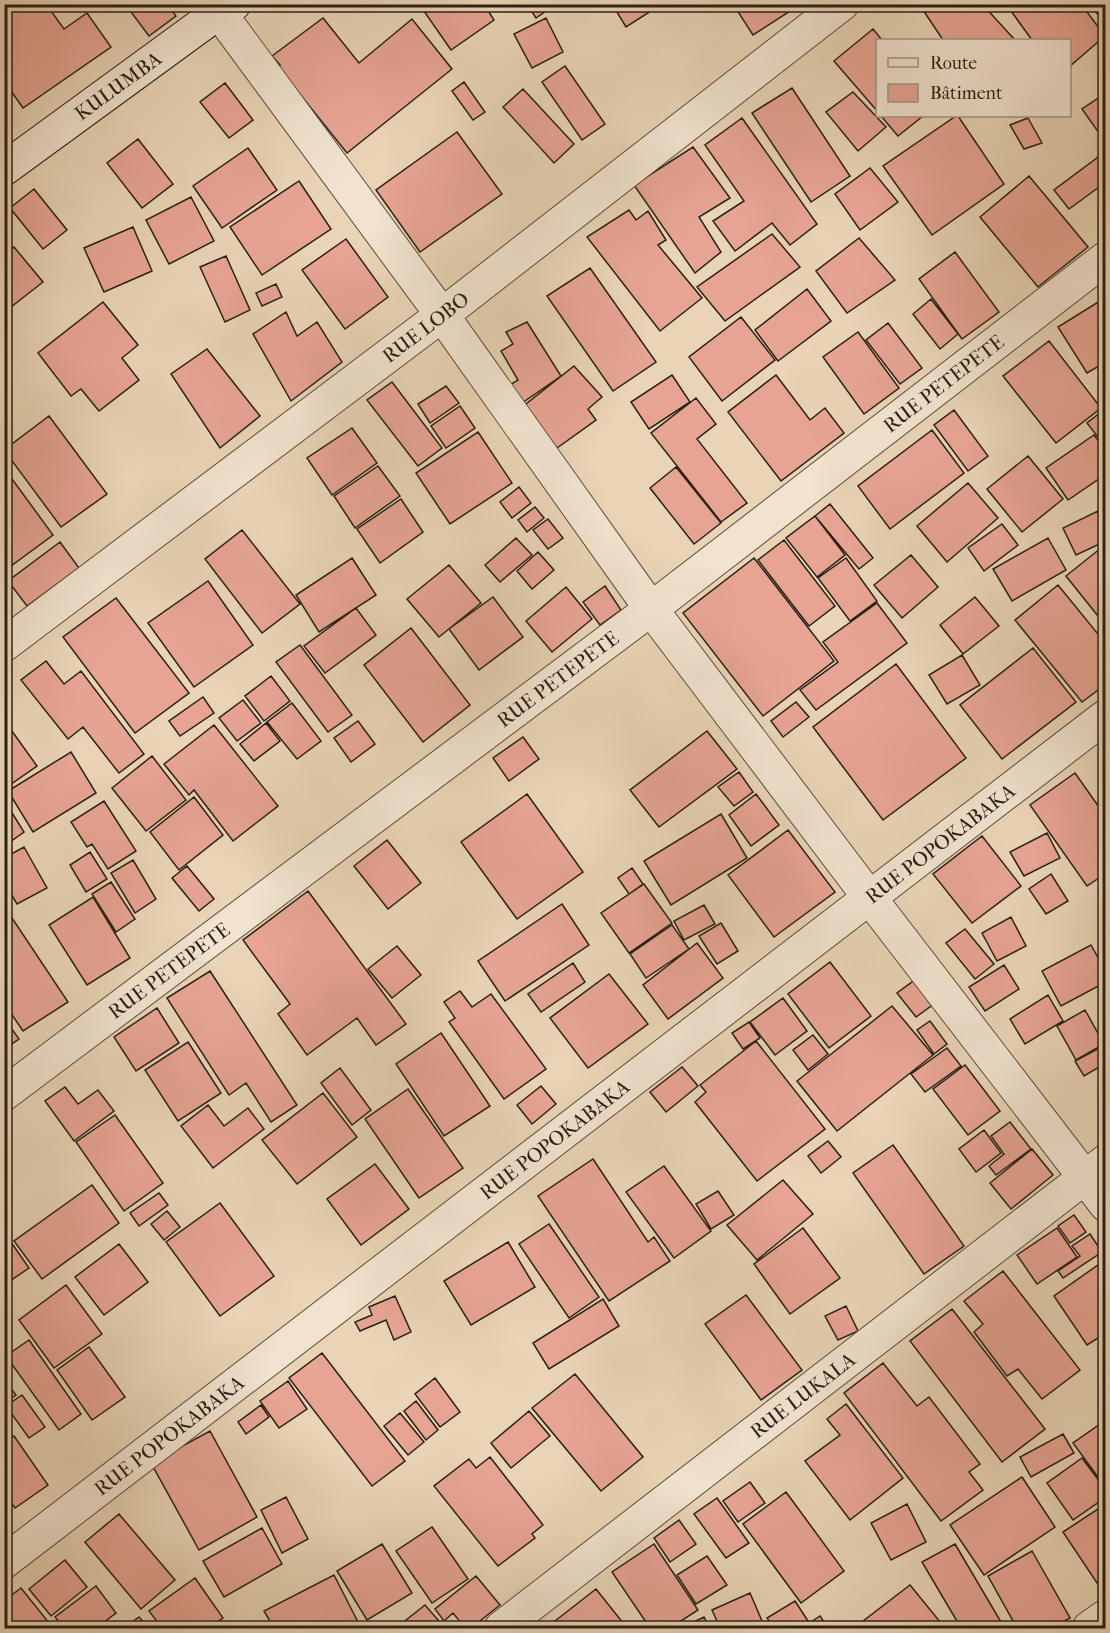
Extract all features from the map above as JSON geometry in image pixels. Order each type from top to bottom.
[{"type":"street","name":"RUE LOBO","points":[[4,645],[442,315],[842,4]]},
{"type":"street","points":[[222,7],[651,609],[869,897],[1095,1169],[1106,1205]]},
{"type":"street","name":"KULUMBA","points":[[4,169],[222,7]]},
{"type":"street","name":"RUE PETEPETE","points":[[4,1094],[651,609],[1106,258]]},
{"type":"street","name":"RUE POPOKABAKA","points":[[4,1562],[1106,716]]},
{"type":"street","name":"RUE LUKALA","points":[[501,1629],[1095,1169]]},
{"type":"street","points":[[1089,1629],[1106,1616]]},
{"type":"building","points":[[4,4],[46,4],[64,29],[87,13],[111,47],[23,108],[4,81]]},
{"type":"building","points":[[125,4],[167,4],[176,16],[149,36]]},
{"type":"building","points":[[419,4],[484,4],[494,20],[451,50]]},
{"type":"building","points":[[527,4],[556,4],[536,18]]},
{"type":"building","points":[[612,4],[662,4],[626,27]]},
{"type":"building","points":[[733,4],[793,4],[795,8],[753,35]]},
{"type":"building","points":[[919,4],[982,4],[1014,39],[942,39]]},
{"type":"building","points":[[1006,4],[1081,4],[1105,36],[1071,65],[1071,39],[1031,39]]},
{"type":"building","points":[[1089,4],[1106,4],[1106,24]]},
{"type":"building","points":[[323,18],[359,63],[412,19],[452,69],[347,153],[278,67],[280,65],[272,56]]},
{"type":"building","points":[[546,18],[563,52],[532,68],[514,34]]},
{"type":"building","points":[[873,29],[881,39],[876,39],[876,110],[834,61]]},
{"type":"building","points":[[565,66],[605,124],[582,140],[542,82]]},
{"type":"building","points":[[464,82],[485,112],[473,120],[452,91]]},
{"type":"building","points":[[225,83],[253,120],[229,138],[200,102]]},
{"type":"building","points":[[792,88],[850,176],[811,202],[752,113]]},
{"type":"building","points":[[523,89],[574,144],[554,163],[503,107]]},
{"type":"building","points":[[853,92],[886,127],[858,151],[826,112]]},
{"type":"building","points":[[1106,93],[1106,143],[1082,109]]},
{"type":"building","points":[[882,117],[922,117],[898,136]]},
{"type":"building","points":[[955,117],[959,117],[1004,184],[932,235],[883,166]]},
{"type":"building","points":[[742,118],[817,224],[790,245],[772,223],[735,251],[713,221],[744,201],[705,145]]},
{"type":"building","points":[[1028,118],[1042,143],[1024,149],[1010,125]]},
{"type":"building","points":[[457,132],[502,194],[420,252],[376,190]]},
{"type":"building","points":[[138,139],[173,184],[142,208],[107,163]]},
{"type":"building","points":[[693,147],[730,198],[699,217],[721,252],[695,273],[634,185]]},
{"type":"building","points":[[248,148],[277,190],[222,228],[193,186]]},
{"type":"building","points":[[1105,152],[1106,182],[1069,209],[1054,190]]},
{"type":"building","points":[[870,168],[898,202],[860,230],[835,194]]},
{"type":"building","points":[[1029,176],[1088,247],[1038,287],[980,217]]},
{"type":"building","points":[[299,181],[331,229],[262,275],[230,227]]},
{"type":"building","points":[[34,189],[67,230],[43,249],[10,208]]},
{"type":"building","points":[[191,197],[214,241],[169,264],[146,220]]},
{"type":"building","points":[[629,210],[636,220],[648,211],[666,240],[658,245],[702,298],[660,331],[587,237]]},
{"type":"building","points":[[133,227],[152,271],[104,292],[84,248]]},
{"type":"building","points":[[772,234],[800,267],[725,321],[697,287]]},
{"type":"building","points":[[859,238],[895,280],[847,313],[816,271]]},
{"type":"building","points":[[346,239],[388,297],[345,329],[302,270]]},
{"type":"building","points":[[14,247],[43,282],[11,307],[4,299],[4,255]]},
{"type":"building","points":[[955,252],[999,312],[962,339],[919,279]]},
{"type":"building","points":[[226,256],[250,310],[225,322],[200,267]]},
{"type":"building","points":[[590,268],[656,362],[613,391],[547,296]]},
{"type":"building","points":[[276,284],[282,297],[262,306],[256,293]]},
{"type":"building","points":[[807,289],[831,321],[778,361],[755,330]]},
{"type":"building","points":[[931,299],[958,334],[940,349],[913,314]]},
{"type":"building","points":[[1103,299],[1106,302],[1106,362],[1087,373],[1058,327]]},
{"type":"building","points":[[103,302],[138,345],[122,358],[139,380],[99,411],[81,389],[71,396],[38,353]]},
{"type":"building","points":[[286,312],[297,336],[317,322],[342,362],[291,401],[253,334]]},
{"type":"building","points":[[741,317],[775,360],[722,401],[689,357]]},
{"type":"building","points":[[527,322],[561,376],[522,403],[508,386],[518,380],[501,351],[513,344],[506,332]]},
{"type":"building","points":[[888,323],[922,368],[900,384],[866,340]]},
{"type":"building","points":[[858,332],[899,388],[864,414],[823,357]]},
{"type":"building","points":[[1049,341],[1101,408],[1056,443],[1003,376]]},
{"type":"building","points":[[207,349],[260,416],[220,448],[171,374]]},
{"type":"building","points":[[574,366],[602,397],[588,409],[596,420],[550,453],[521,408]]},
{"type":"building","points":[[672,375],[690,402],[649,429],[631,402]]},
{"type":"building","points":[[776,375],[810,420],[825,408],[844,433],[781,481],[728,412]]},
{"type":"building","points":[[392,382],[442,448],[418,466],[367,400]]},
{"type":"building","points":[[446,386],[459,403],[430,423],[418,404]]},
{"type":"building","points":[[696,398],[716,424],[697,439],[747,503],[721,522],[651,433]]},
{"type":"building","points":[[460,406],[475,428],[446,448],[431,426]]},
{"type":"building","points":[[1105,409],[1106,444],[1104,445],[1087,423]]},
{"type":"building","points":[[954,410],[988,456],[968,471],[934,425]]},
{"type":"building","points":[[49,416],[107,494],[61,527],[4,450]]},
{"type":"building","points":[[352,428],[377,463],[332,495],[307,458]]},
{"type":"building","points":[[932,430],[964,473],[890,529],[858,486]]},
{"type":"building","points":[[478,432],[512,483],[450,524],[416,473]]},
{"type":"building","points":[[1094,435],[1106,451],[1106,474],[1068,500],[1046,468]]},
{"type":"building","points":[[1028,456],[1063,499],[1022,532],[987,489]]},
{"type":"building","points":[[378,466],[400,496],[355,528],[334,496]]},
{"type":"building","points":[[676,467],[721,523],[694,544],[650,488]]},
{"type":"building","points":[[12,479],[53,535],[11,566],[4,558],[4,484]]},
{"type":"building","points":[[968,483],[998,518],[947,562],[917,526]]},
{"type":"building","points":[[519,487],[531,503],[512,518],[500,502]]},
{"type":"building","points":[[401,499],[423,532],[380,563],[357,529]]},
{"type":"building","points":[[830,504],[873,558],[859,569],[815,516]]},
{"type":"building","points":[[535,507],[544,518],[527,532],[518,520]]},
{"type":"building","points":[[1098,511],[1106,527],[1106,541],[1076,555],[1063,528]]},
{"type":"building","points":[[815,516],[845,555],[817,577],[786,538]]},
{"type":"building","points":[[548,519],[563,538],[548,549],[533,530]]},
{"type":"building","points":[[1002,524],[1018,545],[984,571],[968,548]]},
{"type":"building","points":[[242,530],[300,604],[262,633],[205,559]]},
{"type":"building","points":[[516,538],[532,555],[500,582],[485,565]]},
{"type":"building","points":[[1048,538],[1066,570],[1012,601],[993,569]]},
{"type":"building","points":[[784,540],[835,606],[809,626],[758,560]]},
{"type":"building","points":[[60,542],[79,568],[27,606],[8,581]]},
{"type":"building","points":[[1106,544],[1106,626],[1066,576]]},
{"type":"building","points":[[538,552],[554,570],[532,589],[517,571]]},
{"type":"building","points":[[911,555],[938,587],[902,618],[874,585]]},
{"type":"building","points":[[352,558],[376,595],[319,632],[296,595]]},
{"type":"building","points":[[754,558],[834,661],[763,716],[683,613]]},
{"type":"building","points":[[846,558],[877,601],[850,621],[818,578]]},
{"type":"building","points":[[449,565],[481,603],[439,637],[407,599]]},
{"type":"building","points":[[208,581],[253,645],[194,687],[148,623]]},
{"type":"building","points":[[1058,585],[1106,644],[1106,684],[1082,702],[1015,620]]},
{"type":"building","points":[[605,586],[621,610],[600,625],[583,602]]},
{"type":"building","points":[[566,587],[592,619],[552,652],[526,621]]},
{"type":"building","points":[[493,597],[523,637],[479,670],[449,629]]},
{"type":"building","points":[[975,597],[999,626],[963,654],[940,625]]},
{"type":"building","points":[[116,598],[189,693],[135,733],[63,637]]},
{"type":"building","points":[[877,603],[907,643],[816,710],[800,690],[838,662],[823,642]]},
{"type":"building","points":[[356,608],[376,635],[325,673],[304,646]]},
{"type":"building","points":[[411,628],[470,705],[423,742],[364,665]]},
{"type":"building","points":[[300,645],[352,715],[328,732],[276,662]]},
{"type":"building","points":[[1033,648],[1076,702],[1002,759],[960,705]]},
{"type":"building","points":[[962,655],[980,685],[947,704],[929,675]]},
{"type":"building","points":[[46,661],[64,684],[81,671],[144,754],[119,773],[83,727],[68,739],[21,680]]},
{"type":"building","points":[[896,664],[966,758],[883,820],[813,727]]},
{"type":"building","points":[[271,676],[290,701],[264,721],[245,696]]},
{"type":"building","points":[[203,697],[214,713],[180,736],[169,721]]},
{"type":"building","points":[[243,700],[261,723],[237,741],[219,718]]},
{"type":"building","points":[[796,702],[809,717],[783,737],[771,721]]},
{"type":"building","points":[[292,703],[321,741],[297,759],[267,722]]},
{"type":"building","points":[[4,720],[37,766],[4,789]]},
{"type":"building","points":[[358,721],[375,744],[351,762],[334,738]]},
{"type":"building","points":[[266,723],[280,741],[254,761],[240,744]]},
{"type":"building","points":[[214,725],[278,806],[233,841],[194,790],[189,795],[164,764]]},
{"type":"building","points":[[707,731],[737,769],[659,827],[630,790]]},
{"type":"building","points":[[523,737],[539,759],[509,781],[493,758]]},
{"type":"building","points":[[71,752],[96,793],[33,832],[8,791]]},
{"type":"building","points":[[152,756],[186,800],[146,831],[112,788]]},
{"type":"building","points":[[739,772],[753,792],[734,806],[718,787]]},
{"type":"building","points":[[1075,773],[1106,817],[1106,873],[1087,886],[1030,805]]},
{"type":"building","points":[[527,794],[583,872],[517,919],[461,842]]},
{"type":"building","points":[[756,794],[779,825],[751,846],[729,815]]},
{"type":"building","points":[[194,797],[223,835],[179,870],[150,832]]},
{"type":"building","points":[[4,800],[24,832],[10,842],[4,832]]},
{"type":"building","points":[[104,801],[136,851],[108,869],[92,844],[87,847],[71,822]]},
{"type":"building","points":[[721,814],[747,858],[671,905],[644,861]]},
{"type":"building","points":[[788,830],[835,892],[774,937],[728,875]]},
{"type":"building","points":[[1047,833],[1060,858],[1024,876],[1010,852]]},
{"type":"building","points":[[982,836],[1021,886],[972,923],[933,874]]},
{"type":"building","points":[[387,840],[421,883],[388,909],[354,866]]},
{"type":"building","points":[[24,847],[47,888],[17,904],[4,882],[4,858]]},
{"type":"building","points":[[90,852],[107,879],[86,892],[70,865]]},
{"type":"building","points":[[133,860],[156,899],[135,913],[111,873]]},
{"type":"building","points":[[187,866],[214,899],[199,911],[172,878]]},
{"type":"building","points":[[632,868],[643,884],[629,894],[618,878]]},
{"type":"building","points":[[1051,874],[1068,901],[1046,914],[1029,889]]},
{"type":"building","points":[[111,882],[135,919],[116,932],[92,894]]},
{"type":"building","points":[[644,884],[672,923],[629,953],[601,913]]},
{"type":"building","points":[[308,891],[406,1024],[376,1045],[357,1018],[307,1055],[278,1014],[290,1004],[243,940]]},
{"type":"building","points":[[93,897],[130,958],[87,985],[49,925]]},
{"type":"building","points":[[562,904],[589,945],[505,1001],[478,961]]},
{"type":"building","points":[[704,905],[715,924],[684,940],[674,921]]},
{"type":"building","points":[[4,906],[68,1002],[23,1031],[4,1003]]},
{"type":"building","points":[[1011,917],[1026,946],[997,961],[982,933]]},
{"type":"building","points":[[721,923],[738,951],[717,964],[699,936]]},
{"type":"building","points":[[672,925],[689,949],[646,978],[630,954]]},
{"type":"building","points":[[965,929],[994,964],[975,979],[946,943]]},
{"type":"building","points":[[697,943],[723,978],[668,1019],[643,985]]},
{"type":"building","points":[[1091,945],[1106,972],[1106,982],[1061,1006],[1042,971]]},
{"type":"building","points":[[397,946],[421,975],[392,998],[368,969]]},
{"type":"building","points":[[830,962],[871,1016],[829,1048],[788,994]]},
{"type":"building","points":[[573,963],[585,982],[541,1012],[528,994]]},
{"type":"building","points":[[1004,965],[1019,989],[985,1011],[969,987]]},
{"type":"building","points":[[210,971],[297,1105],[271,1122],[246,1083],[229,1095],[167,998]]},
{"type":"building","points":[[609,974],[648,1024],[588,1068],[550,1018]]},
{"type":"building","points":[[923,974],[942,998],[916,1017],[897,993]]},
{"type":"building","points":[[460,991],[472,1007],[491,994],[546,1069],[504,1099],[449,1022],[455,1018],[444,1002]]},
{"type":"building","points":[[1048,995],[1063,1021],[1025,1044],[1010,1019]]},
{"type":"building","points":[[783,998],[807,1031],[775,1055],[750,1022]]},
{"type":"building","points":[[892,1006],[933,1055],[837,1131],[797,1081]]},
{"type":"building","points":[[157,1008],[179,1043],[136,1071],[114,1037]]},
{"type":"building","points":[[1085,1010],[1104,1044],[1076,1060],[1057,1026]]},
{"type":"building","points":[[4,1018],[19,1039],[4,1049]]},
{"type":"building","points":[[930,1021],[947,1044],[934,1054],[917,1030]]},
{"type":"building","points":[[749,1022],[760,1038],[743,1049],[732,1033]]},
{"type":"building","points":[[441,1033],[490,1106],[444,1136],[396,1064]]},
{"type":"building","points":[[813,1035],[828,1054],[808,1070],[793,1050]]},
{"type":"building","points":[[756,1041],[825,1129],[757,1181],[695,1102],[706,1092],[700,1085]]},
{"type":"building","points":[[188,1042],[221,1093],[178,1121],[145,1070]]},
{"type":"building","points":[[1105,1045],[1106,1063],[1084,1076],[1075,1061]]},
{"type":"building","points":[[947,1048],[961,1066],[925,1092],[911,1074]]},
{"type":"building","points":[[965,1065],[1000,1111],[968,1135],[933,1089]]},
{"type":"building","points":[[682,1067],[698,1086],[666,1112],[650,1092]]},
{"type":"building","points":[[340,1068],[371,1110],[352,1125],[321,1083]]},
{"type":"building","points":[[541,1086],[556,1104],[532,1124],[517,1105]]},
{"type":"building","points":[[65,1087],[78,1104],[98,1090],[114,1111],[74,1141],[45,1101]]},
{"type":"building","points":[[408,1089],[463,1168],[419,1198],[365,1119]]},
{"type":"building","points":[[323,1093],[357,1137],[297,1184],[262,1140]]},
{"type":"building","points":[[208,1105],[224,1126],[248,1108],[264,1129],[213,1168],[181,1126]]},
{"type":"building","points":[[115,1115],[163,1183],[124,1211],[76,1142]]},
{"type":"building","points":[[1010,1122],[1031,1149],[996,1175],[989,1166],[1004,1154],[991,1136]]},
{"type":"building","points":[[984,1130],[1001,1153],[976,1172],[959,1149]]},
{"type":"building","points":[[828,1141],[841,1157],[821,1173],[808,1156]]},
{"type":"building","points":[[893,1145],[964,1246],[924,1274],[853,1173]]},
{"type":"building","points":[[1032,1149],[1053,1175],[1011,1209],[990,1183]]},
{"type":"building","points":[[593,1159],[648,1242],[654,1237],[670,1261],[609,1301],[538,1196]]},
{"type":"building","points":[[375,1164],[409,1209],[361,1245],[327,1199]]},
{"type":"building","points":[[664,1166],[711,1231],[674,1258],[626,1192]]},
{"type":"building","points":[[783,1180],[813,1214],[757,1260],[727,1225]]},
{"type":"building","points":[[92,1185],[119,1223],[42,1279],[14,1241]]},
{"type":"building","points":[[718,1191],[734,1215],[711,1229],[696,1204]]},
{"type":"building","points":[[159,1193],[168,1205],[139,1226],[130,1213]]},
{"type":"building","points":[[220,1203],[274,1276],[220,1316],[166,1242]]},
{"type":"building","points":[[167,1211],[180,1227],[164,1240],[151,1224]]},
{"type":"building","points":[[1074,1215],[1086,1232],[1070,1243],[1058,1226]]},
{"type":"building","points":[[549,1224],[599,1297],[569,1318],[519,1244]]},
{"type":"building","points":[[803,1228],[840,1278],[790,1314],[754,1264]]},
{"type":"building","points":[[1057,1228],[1077,1257],[1037,1284],[1017,1255]]},
{"type":"building","points":[[4,1232],[29,1268],[4,1285]]},
{"type":"building","points":[[1090,1234],[1102,1252],[1063,1278],[1058,1271],[1080,1256],[1072,1246]]},
{"type":"building","points":[[508,1242],[535,1287],[471,1325],[444,1281]]},
{"type":"building","points":[[119,1244],[148,1282],[104,1315],[75,1277]]},
{"type":"building","points":[[1105,1260],[1106,1333],[1087,1345],[1054,1296]]},
{"type":"building","points":[[1003,1271],[1080,1370],[1042,1399],[1018,1369],[1007,1376],[974,1332],[983,1324],[964,1301]]},
{"type":"building","points":[[66,1285],[102,1334],[54,1368],[19,1320]]},
{"type":"building","points":[[746,1295],[802,1370],[761,1400],[705,1324]]},
{"type":"building","points":[[395,1296],[411,1332],[394,1340],[386,1320],[360,1331],[355,1322],[372,1315],[369,1307]]},
{"type":"building","points":[[603,1299],[619,1326],[549,1369],[533,1343]]},
{"type":"building","points":[[846,1306],[858,1331],[838,1340],[825,1316]]},
{"type":"building","points":[[952,1309],[1045,1429],[1002,1462],[910,1341]]},
{"type":"building","points":[[29,1340],[81,1414],[59,1430],[6,1356]]},
{"type":"building","points":[[89,1347],[125,1397],[92,1420],[57,1370]]},
{"type":"building","points":[[322,1353],[405,1461],[372,1486],[289,1378]]},
{"type":"building","points":[[883,1363],[917,1406],[929,1397],[980,1464],[969,1472],[983,1490],[941,1521],[844,1393]]},
{"type":"building","points":[[575,1374],[643,1457],[601,1491],[532,1408]]},
{"type":"building","points":[[435,1378],[460,1412],[440,1427],[415,1394]]},
{"type":"building","points":[[4,1379],[16,1395],[4,1403]]},
{"type":"building","points":[[288,1381],[307,1409],[279,1428],[260,1401]]},
{"type":"building","points":[[22,1395],[45,1427],[29,1438],[6,1406]]},
{"type":"building","points":[[416,1401],[438,1430],[426,1440],[404,1411]]},
{"type":"building","points":[[846,1404],[903,1478],[850,1520],[805,1461],[840,1435],[827,1419]]},
{"type":"building","points":[[261,1405],[269,1417],[246,1434],[238,1422]]},
{"type":"building","points":[[529,1411],[550,1436],[511,1468],[491,1443]]},
{"type":"building","points":[[400,1413],[424,1442],[408,1455],[384,1426]]},
{"type":"building","points":[[1106,1420],[1106,1488],[1073,1443]]},
{"type":"building","points":[[210,1431],[257,1517],[199,1550],[151,1463]]},
{"type":"building","points":[[1063,1434],[1074,1453],[1031,1477],[1020,1457]]},
{"type":"building","points":[[14,1436],[48,1485],[15,1508],[4,1493],[4,1443]]},
{"type":"building","points":[[490,1457],[543,1525],[532,1534],[535,1538],[498,1566],[434,1486],[469,1459],[476,1468]]},
{"type":"building","points":[[1082,1458],[1106,1490],[1106,1497],[1073,1520],[1047,1483]]},
{"type":"building","points":[[1022,1477],[1055,1527],[984,1575],[950,1525]]},
{"type":"building","points":[[750,1482],[765,1503],[738,1522],[723,1501]]},
{"type":"building","points":[[786,1492],[844,1571],[801,1603],[743,1524]]},
{"type":"building","points":[[286,1497],[308,1539],[282,1553],[261,1510]]},
{"type":"building","points":[[717,1498],[749,1543],[726,1558],[694,1514]]},
{"type":"building","points":[[907,1504],[926,1542],[891,1560],[871,1523]]},
{"type":"building","points":[[1104,1505],[1106,1508],[1106,1581],[1099,1586],[1063,1532]]},
{"type":"building","points":[[119,1514],[175,1580],[141,1609],[85,1542]]},
{"type":"building","points":[[679,1520],[696,1544],[670,1562],[654,1538]]},
{"type":"building","points":[[432,1527],[468,1579],[432,1603],[396,1551]]},
{"type":"building","points":[[262,1528],[282,1564],[224,1597],[203,1561]]},
{"type":"building","points":[[382,1544],[412,1593],[367,1620],[337,1571]]},
{"type":"building","points":[[654,1544],[698,1610],[670,1628],[650,1628],[612,1572]]},
{"type":"building","points":[[955,1544],[1001,1622],[990,1628],[961,1628],[922,1562]]},
{"type":"building","points":[[1032,1551],[1070,1618],[1052,1628],[1017,1628],[988,1576]]},
{"type":"building","points":[[707,1556],[727,1585],[696,1604],[677,1575]]},
{"type":"building","points":[[65,1560],[87,1587],[51,1616],[29,1589]]},
{"type":"building","points":[[334,1575],[359,1624],[350,1628],[274,1628],[264,1611]]},
{"type":"building","points":[[476,1576],[500,1605],[471,1628],[465,1628],[453,1613],[444,1621],[435,1609]]},
{"type":"building","points":[[195,1578],[223,1618],[208,1628],[162,1628],[149,1611]]},
{"type":"building","points":[[910,1585],[941,1623],[934,1628],[854,1628]]},
{"type":"building","points":[[96,1586],[116,1613],[96,1628],[64,1628],[55,1617]]},
{"type":"building","points":[[21,1588],[53,1628],[7,1628],[4,1625],[4,1601]]},
{"type":"building","points":[[596,1589],[623,1623],[617,1628],[546,1628]]},
{"type":"building","points":[[750,1593],[765,1628],[720,1628],[712,1610]]},
{"type":"building","points":[[795,1601],[808,1621],[795,1628],[774,1628],[767,1618]]},
{"type":"building","points":[[425,1605],[445,1628],[396,1628]]},
{"type":"building","points":[[820,1616],[828,1628],[802,1628]]},
{"type":"building","points":[[139,1617],[149,1628],[124,1628]]},
{"type":"building","points":[[704,1617],[710,1628],[681,1628]]}]
